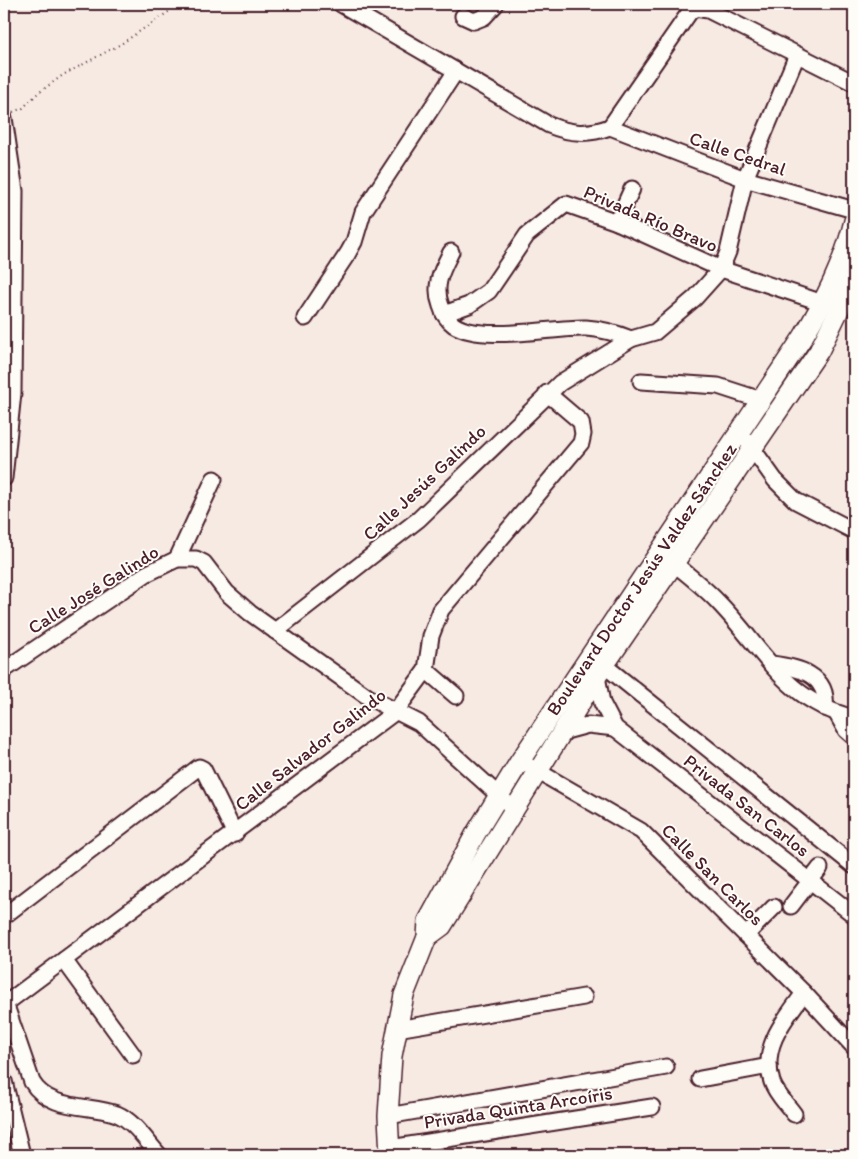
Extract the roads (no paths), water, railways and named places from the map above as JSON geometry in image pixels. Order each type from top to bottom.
[{"type":"main road","name":"Boulevard Doctor Jesús Valdez Sánchez","points":[[390,1151],[389,1085],[397,1028],[404,995],[428,937],[430,916],[520,761],[803,337],[823,303],[849,243],[854,221]]},
{"type":"main road","name":"Boulevard Doctor Jesús Valdez Sánchez","points":[[428,937],[442,926],[536,772],[601,671],[819,351],[854,280]]},
{"type":"street","points":[[341,4],[549,125],[563,130],[584,133],[610,127],[689,13],[695,8],[708,10],[854,83]]},
{"type":"street","points":[[463,16],[474,22],[484,17],[496,4]]},
{"type":"street","points":[[721,270],[734,232],[745,179],[797,55]]},
{"type":"street","points":[[305,318],[348,253],[354,242],[363,212],[456,71]]},
{"type":"street","points":[[4,478],[6,424],[13,393],[15,191],[6,116]]},
{"type":"street","name":"Calle Cedral","points":[[610,127],[745,179],[854,210]]},
{"type":"street","points":[[617,222],[632,189]]},
{"type":"street","name":"Privada Río Bravo","points":[[444,314],[469,305],[489,291],[527,235],[566,204],[617,222],[721,270],[823,303]]},
{"type":"street","points":[[451,252],[440,274],[437,287],[444,314],[453,324],[467,330],[488,333],[586,328],[608,330],[631,339]]},
{"type":"street","name":"Calle Jesús Galindo","points":[[275,631],[419,519],[547,393],[566,378],[631,339],[645,336],[662,327],[695,298],[721,270]]},
{"type":"street","points":[[641,381],[718,386],[761,400]]},
{"type":"street","name":"Calle Salvador Galindo","points":[[4,1002],[235,834],[395,712],[426,670],[431,636],[441,610],[580,443],[583,434],[580,422],[547,393]]},
{"type":"street","points":[[739,431],[775,480],[796,500],[854,531]]},
{"type":"street","points":[[177,559],[214,479]]},
{"type":"street","name":"Calle José Galindo","points":[[4,670],[120,591],[177,559],[191,558],[204,563],[239,605],[368,697],[419,723],[455,753],[498,796],[514,808]]},
{"type":"street","points":[[675,564],[718,601],[798,693],[831,711],[854,718]]},
{"type":"street","points":[[771,664],[791,666],[808,672],[822,689],[831,711],[854,737]]},
{"type":"street","points":[[426,670],[456,696]]},
{"type":"street","points":[[601,671],[854,866]]},
{"type":"street","name":"Privada San Carlos","points":[[601,671],[602,703],[615,728],[815,874],[854,915]]},
{"type":"street","points":[[562,732],[588,725],[615,728]]},
{"type":"street","name":"Calle San Carlos","points":[[520,761],[536,772],[641,831],[746,935],[854,1047]]},
{"type":"street","points":[[4,916],[199,767],[203,769],[235,834]]},
{"type":"street","points":[[791,906],[815,874]]},
{"type":"street","points":[[746,935],[774,907]]},
{"type":"street","points":[[64,960],[133,1055]]},
{"type":"street","points":[[794,1114],[775,1089],[769,1066],[776,1032],[804,994]]},
{"type":"street","points":[[397,1028],[584,997]]},
{"type":"street","points":[[4,1002],[32,1082],[41,1094],[59,1102],[123,1117],[159,1155]]},
{"type":"street","points":[[4,1046],[18,1041]]},
{"type":"street","points":[[700,1079],[769,1066]]},
{"type":"street","points":[[388,1116],[666,1067]]},
{"type":"street","points":[[4,1081],[22,1155]]},
{"type":"street","name":"Privada Quinta Arcoíris","points":[[390,1151],[652,1107]]}]
